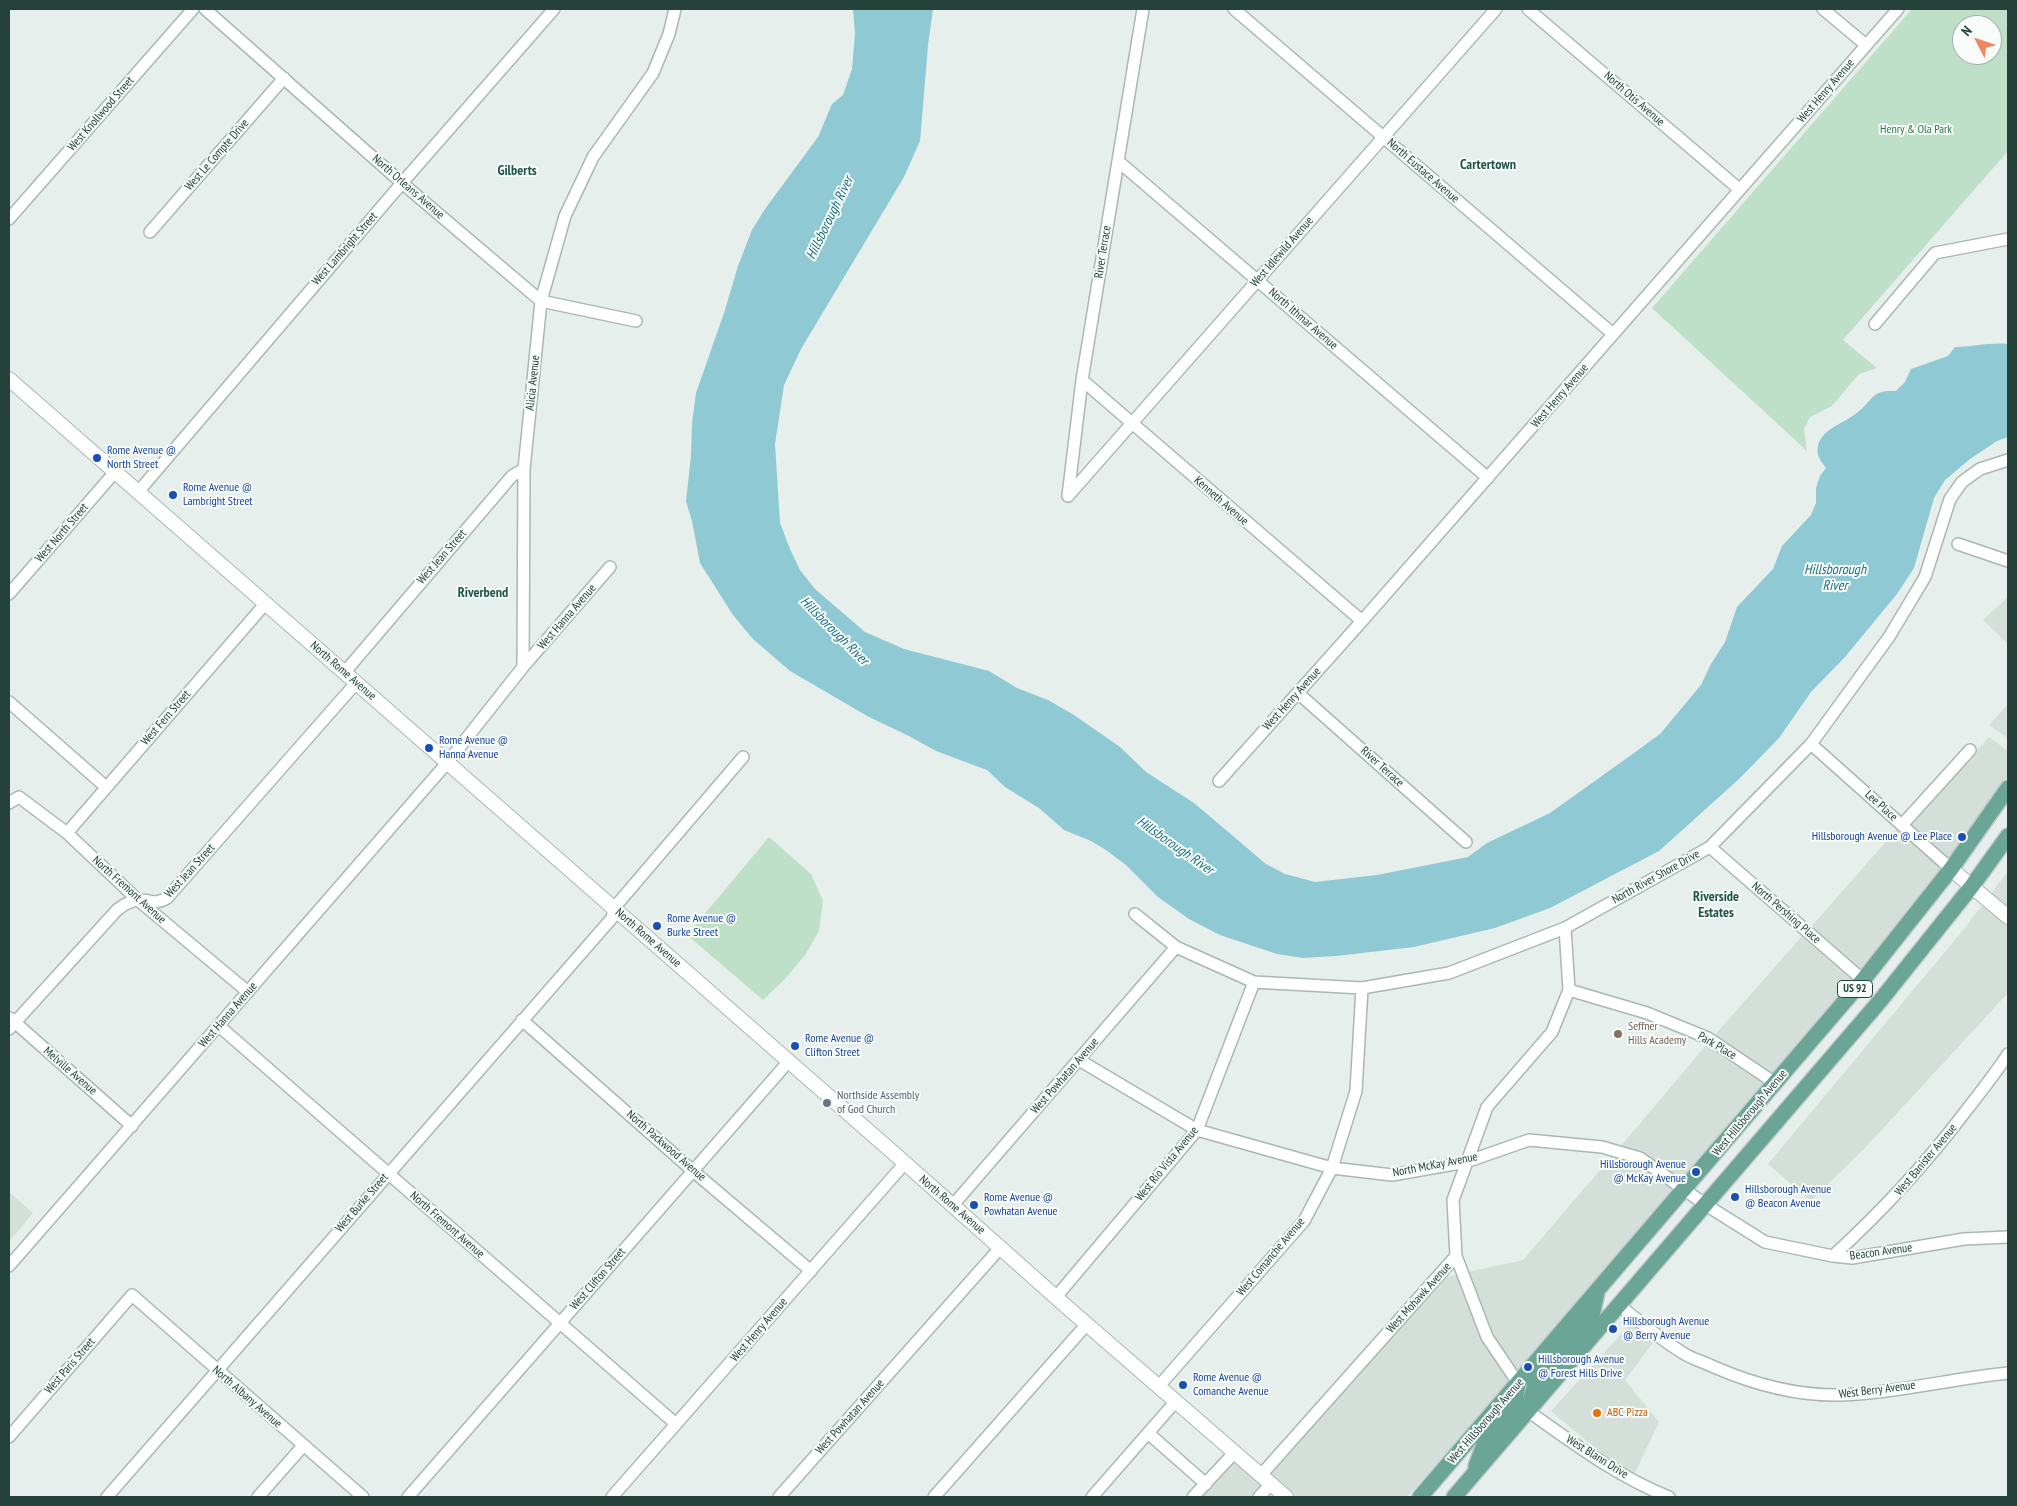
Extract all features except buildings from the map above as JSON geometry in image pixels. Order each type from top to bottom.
[{"type":"main road","name":"West Hillsborough Avenue","points":[[1420,1497],[1686,1189],[1863,980],[1951,868],[2008,788]]},
{"type":"main road","name":"West Hillsborough Avenue","points":[[1454,1497],[1880,1001],[1972,886],[2008,836]]},
{"type":"main road","points":[[1528,1411],[1536,1380],[1593,1312],[1598,1290]]},
{"type":"main road","points":[[1472,1476],[1487,1437],[1516,1404],[1518,1383]]},
{"type":"street","name":"West Knollwood Street","points":[[9,219],[193,9]]},
{"type":"street","name":"North Orleans Avenue","points":[[205,9],[402,183],[541,301],[636,321]]},
{"type":"street","name":"West Lambright Street","points":[[138,492],[402,183],[554,9]]},
{"type":"street","name":"Alicia Avenue","points":[[523,667],[524,468],[541,301],[565,216],[593,157],[653,73],[669,34],[675,9]]},
{"type":"street","name":"River Terrace","points":[[1068,496],[1082,380],[1143,9]]},
{"type":"street","name":"North Eustace Avenue","points":[[1234,9],[1613,334]]},
{"type":"street","name":"West Idlewild Avenue","points":[[1068,496],[1496,9]]},
{"type":"street","name":"North Otis Avenue","points":[[1528,9],[1739,190]]},
{"type":"street","points":[[1823,9],[1866,45]]},
{"type":"street","name":"West Henry Avenue","points":[[1219,781],[1488,478],[1898,9]]},
{"type":"street","name":"West Le Compte Drive","points":[[150,232],[284,78]]},
{"type":"street","name":"North Ithmar Avenue","points":[[1118,161],[1488,478]]},
{"type":"street","points":[[1875,324],[1935,253],[2008,239]]},
{"type":"street","name":"North Rome Avenue","points":[[9,379],[1286,1497]]},
{"type":"street","name":"Kenneth Avenue","points":[[1082,380],[1362,621]]},
{"type":"street","name":"North River Shore Drive","points":[[1135,914],[1176,947],[1254,982],[1362,988],[1449,973],[1565,928],[1710,846],[1811,744],[1889,637],[1925,577],[1950,499],[1962,482],[1980,469],[2008,460]]},
{"type":"street","name":"West Jean Street","points":[[344,673],[512,476],[524,468]]},
{"type":"street","name":"West North Street","points":[[9,594],[115,472]]},
{"type":"street","points":[[1958,544],[2008,561]]},
{"type":"street","name":"West Hanna Avenue","points":[[523,667],[610,567]]},
{"type":"street","name":"West Fern Street","points":[[67,833],[265,604]]},
{"type":"street","points":[[447,762],[523,667]]},
{"type":"street","name":"West Jean Street","points":[[11,1023],[117,910],[125,904],[138,900],[158,903],[167,898],[356,683]]},
{"type":"street","name":"River Terrace","points":[[1298,693],[1466,842]]},
{"type":"street","points":[[9,702],[106,787]]},
{"type":"street","name":"Lee Place","points":[[1811,744],[1951,868]]},
{"type":"street","points":[[1902,825],[1970,750]]},
{"type":"street","name":"West Burke Street","points":[[107,1497],[612,918],[614,908],[743,756]]},
{"type":"street","name":"West Hanna Avenue","points":[[9,1266],[447,762]]},
{"type":"street","name":"North Fremont Avenue","points":[[9,803],[18,797],[67,833],[138,900],[248,992]]},
{"type":"street","name":"North Pershing Place","points":[[1710,846],[1863,980]]},
{"type":"street","points":[[1951,868],[2008,917]]},
{"type":"street","name":"West Mohawk Avenue","points":[[1259,1497],[1266,1480],[1456,1256],[1453,1200],[1487,1108],[1552,1032],[1569,990],[1565,928]]},
{"type":"street","name":"West Powhatan Avenue","points":[[953,1205],[1176,947]]},
{"type":"street","name":"West Rio Vista Avenue","points":[[1056,1297],[1197,1130],[1254,982]]},
{"type":"street","name":"West Comanche Avenue","points":[[1159,1386],[1304,1221],[1332,1168],[1356,1091],[1362,988]]},
{"type":"street","name":"Park Place","points":[[1569,990],[1647,1013],[1708,1038],[1775,1083]]},
{"type":"street","name":"North Packwood Avenue","points":[[522,1020],[693,1171],[811,1271]]},
{"type":"street","name":"Melville Avenue","points":[[11,1023],[132,1126]]},
{"type":"street","name":"North Fremont Avenue","points":[[219,1026],[676,1424]]},
{"type":"street","name":"West Banister Avenue","points":[[1833,1256],[1892,1200],[1948,1135],[1998,1071],[2008,1054]]},
{"type":"street","name":"North McKay Avenue","points":[[1079,1060],[1197,1130],[1332,1168],[1392,1175],[1466,1162],[1529,1140],[1602,1147],[1640,1158],[1706,1205]]},
{"type":"street","name":"West Clifton Street","points":[[408,1497],[789,1061]]},
{"type":"street","name":"West Henry Avenue","points":[[612,1497],[905,1163]]},
{"type":"street","name":"Beacon Avenue","points":[[1706,1205],[1765,1242],[1833,1256],[1852,1258],[1964,1239],[2008,1237]]},
{"type":"street","name":"West Powhatan Avenue","points":[[779,1497],[1001,1247]]},
{"type":"street","points":[[1456,1256],[1488,1336],[1518,1383]]},
{"type":"street","name":"North Albany Avenue","points":[[132,1296],[363,1497]]},
{"type":"street","name":"West Paris Street","points":[[9,1437],[132,1296]]},
{"type":"street","name":"West Berry Avenue","points":[[1619,1305],[1649,1330],[1685,1354],[1742,1380],[1788,1392],[1826,1396],[1857,1394],[1889,1391],[1968,1377],[2008,1373]]},
{"type":"street","points":[[934,1497],[1087,1324]]},
{"type":"street","points":[[1096,1496],[1176,1401]]},
{"type":"street","name":"West Blann Drive","points":[[1528,1411],[1603,1463],[1645,1488],[1669,1497]]},
{"type":"street","points":[[1148,1433],[1206,1484]]},
{"type":"street","points":[[258,1497],[303,1446]]},
{"type":"street","points":[[1193,1497],[1234,1452]]},
{"type":"shaded area","points":[[2008,597],[2008,644],[1983,620]]},
{"type":"shaded area","points":[[2008,704],[2008,738],[1989,725]]},
{"type":"shaded area","points":[[1989,737],[2008,751],[2008,775],[1948,859],[1910,825]]},
{"type":"shaded area","points":[[1898,828],[1942,867],[1919,899],[1860,971],[1810,928]]},
{"type":"shaded area","points":[[2008,871],[2008,910],[1990,895]]},
{"type":"shaded area","points":[[1984,903],[2008,924],[2008,993],[1864,1149],[1811,1201],[1768,1164]]},
{"type":"shaded area","points":[[1803,935],[1853,979],[1772,1075],[1714,1036]]},
{"type":"shaded area","points":[[1707,1044],[1765,1083],[1682,1181],[1642,1154],[1620,1147]]},
{"type":"shaded area","points":[[1612,1156],[1638,1163],[1675,1188],[1518,1373],[1492,1334],[1468,1272],[1523,1260]]},
{"type":"shaded area","points":[[9,1192],[33,1213],[9,1242]]},
{"type":"shaded area","points":[[1457,1275],[1511,1381],[1407,1497],[1294,1497],[1269,1475],[1444,1277]]},
{"type":"shaded area","points":[[1632,1322],[1655,1340],[1625,1380],[1659,1422],[1634,1475],[1613,1463],[1551,1411]]},
{"type":"shaded area","points":[[1235,1460],[1263,1484],[1251,1497],[1202,1497]]},
{"type":"green space","name":"Henry & Ola Park","points":[[1912,9],[2008,9],[2008,151],[1843,340],[1877,368],[1859,374],[1832,406],[1810,417],[1804,429],[1807,451],[1652,308]]},
{"type":"green space","points":[[769,837],[811,874],[823,901],[819,931],[805,955],[784,980],[763,1000],[687,935]]},
{"type":"water","name":"Hillsborough River","points":[[853,9],[933,9],[920,141],[904,177],[801,349],[784,385],[775,444],[780,523],[800,570],[815,589],[865,632],[904,649],[989,671],[1017,688],[1048,700],[1074,715],[1120,747],[1146,772],[1194,803],[1266,864],[1285,874],[1315,882],[1377,875],[1468,857],[1487,843],[1550,813],[1660,734],[1701,685],[1711,664],[1725,642],[1737,607],[1773,569],[1782,546],[1811,515],[1816,503],[1816,488],[1820,476],[1826,468],[1818,455],[1820,440],[1831,429],[1852,417],[1877,394],[1896,391],[1905,382],[1911,369],[1948,356],[1955,347],[2008,344],[2008,437],[1997,441],[1970,459],[1945,480],[1934,498],[1914,568],[1897,594],[1845,657],[1811,692],[1779,738],[1739,779],[1659,851],[1550,908],[1495,928],[1414,947],[1303,958],[1277,954],[1220,935],[1189,919],[1158,897],[1126,865],[1106,850],[1091,841],[1064,830],[1039,808],[1005,787],[987,770],[936,751],[869,717],[790,671],[753,639],[733,615],[700,563],[686,501],[696,393],[738,266],[752,230],[765,209],[818,137],[832,104],[843,95],[852,69],[855,33]]},
{"type":"place","name":"Rome Avenue @ North Street","points":[[97,458]]},
{"type":"place","name":"Rome Avenue @ Lambright Street","points":[[173,495]]},
{"type":"place","name":"Rome Avenue @ Hanna Avenue","points":[[429,748]]},
{"type":"place","name":"Hillsborough Avenue @ Lee Place","points":[[1962,837]]},
{"type":"place","name":"Rome Avenue @ Burke Street","points":[[657,926]]},
{"type":"place","name":"Seffner Hills Academy","points":[[1618,1034]]},
{"type":"place","name":"Rome Avenue @ Clifton Street","points":[[795,1046]]},
{"type":"place","name":"Northside Assembly of God Church","points":[[827,1103]]},
{"type":"place","name":"Hillsborough Avenue @ McKay Avenue","points":[[1696,1172]]},
{"type":"place","name":"Hillsborough Avenue @ Beacon Avenue","points":[[1735,1197]]},
{"type":"place","name":"Rome Avenue @ Powhatan Avenue","points":[[974,1205]]},
{"type":"place","name":"Hillsborough Avenue @ Berry Avenue","points":[[1613,1329]]},
{"type":"place","name":"Hillsborough Avenue @ Forest Hills Drive","points":[[1528,1367]]},
{"type":"place","name":"Rome Avenue @ Comanche Avenue","points":[[1183,1385]]},
{"type":"place","name":"ABC Pizza","points":[[1597,1413]]},
{"type":"district","name":"Cartertown","points":[[1488,165]]},
{"type":"district","name":"Gilberts","points":[[517,171]]},
{"type":"district","name":"Riverbend","points":[[483,593]]},
{"type":"district","name":"Riverside Estates","points":[[1716,906]]}]
